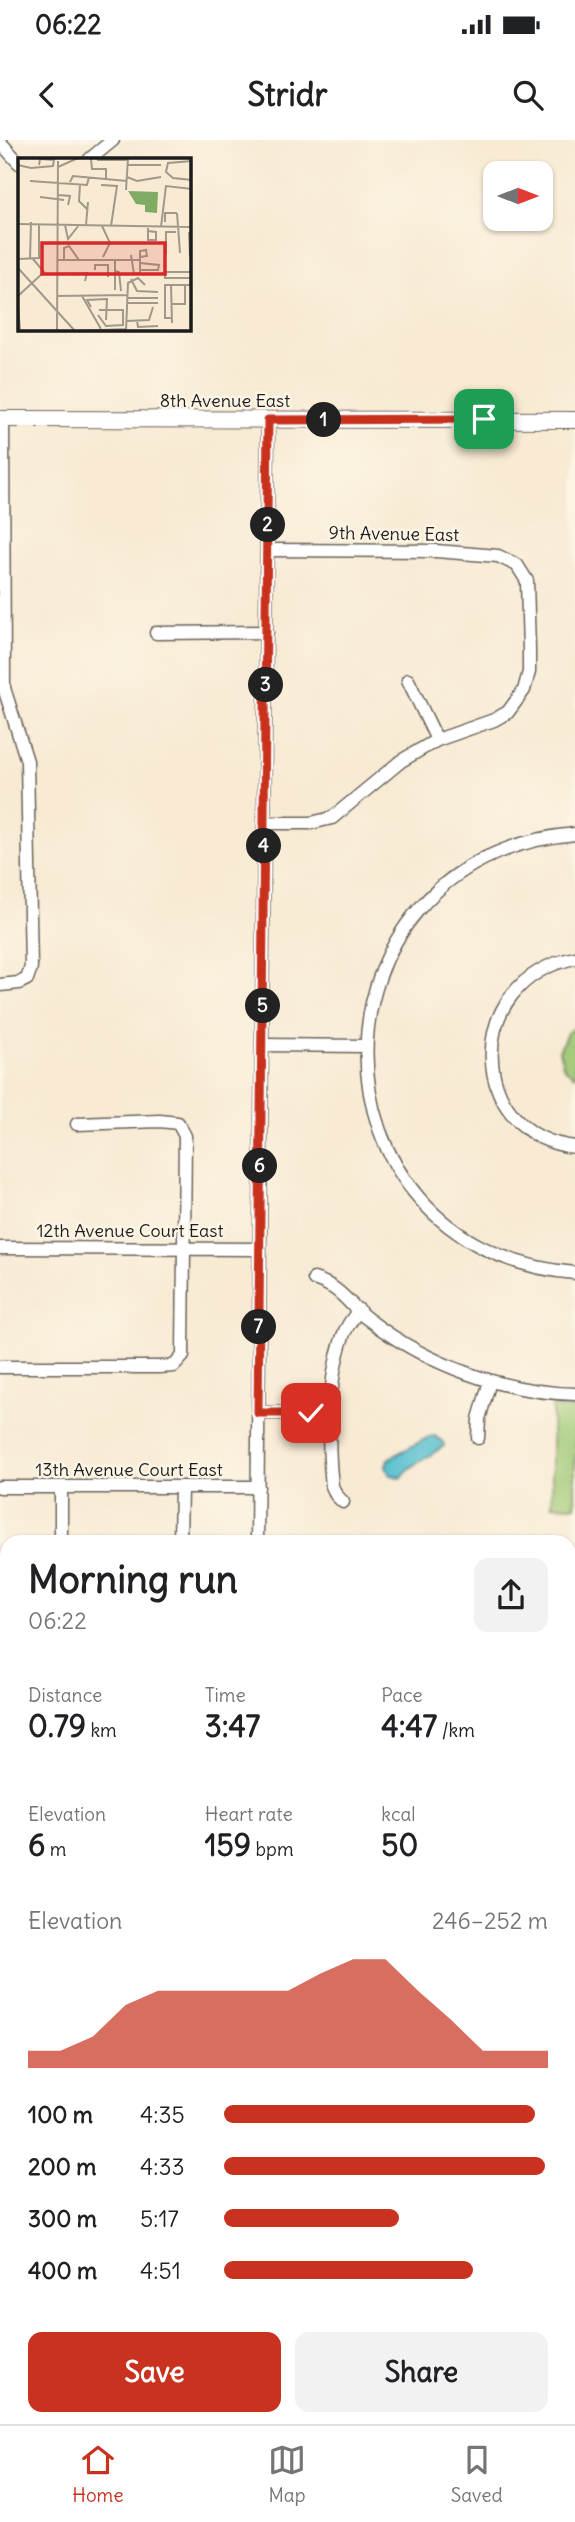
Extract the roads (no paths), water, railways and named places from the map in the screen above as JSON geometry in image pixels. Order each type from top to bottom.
[{"type":"street","points":[[91,158],[113,140]]},
{"type":"street","points":[[0,142],[18,162]]},
{"type":"street","points":[[0,985],[19,983],[27,979],[31,967],[27,761],[4,688],[1,419]]},
{"type":"street","name":"8th Avenue East","points":[[1,419],[575,420]]},
{"type":"street","points":[[257,1535],[268,420]]},
{"type":"street","name":"9th Avenue East","points":[[268,550],[484,553],[517,565],[527,581],[529,598],[529,672],[524,690],[512,707],[494,720],[437,740]]},
{"type":"street","points":[[156,634],[267,632]]},
{"type":"street","points":[[265,823],[311,823],[332,818],[378,778],[437,740],[408,680]]},
{"type":"street","points":[[575,834],[527,841],[503,849],[459,873],[430,898],[405,927],[381,972],[373,996],[365,1046],[366,1073],[377,1125],[387,1150],[416,1194],[444,1222],[477,1245],[526,1266],[575,1273]]},
{"type":"street","points":[[575,958],[540,970],[511,994],[497,1020],[491,1050],[500,1094],[517,1118],[541,1137],[575,1147]]},
{"type":"street","points":[[262,1045],[365,1046]]},
{"type":"street","points":[[0,1367],[174,1366],[183,1356],[185,1136],[178,1123],[160,1121],[77,1124]]},
{"type":"street","name":"12th Avenue Court East","points":[[0,1248],[259,1249]]},
{"type":"street","points":[[314,1279],[338,1289],[368,1319],[401,1342],[430,1357],[490,1381],[522,1390],[575,1394]]},
{"type":"street","points":[[344,1502],[336,1495],[332,1486],[331,1413],[334,1378],[342,1338],[359,1310]]},
{"type":"street","points":[[478,1438],[479,1419],[490,1381]]},
{"type":"street","points":[[258,1413],[331,1413]]},
{"type":"street","name":"13th Avenue Court East","points":[[0,1487],[258,1487]]},
{"type":"street","points":[[61,1488],[61,1535]]},
{"type":"street","points":[[180,1535],[181,1488]]},
{"type":"water","points":[[435,1436],[444,1446],[410,1468],[401,1478],[389,1474],[386,1467],[388,1459]]}]
